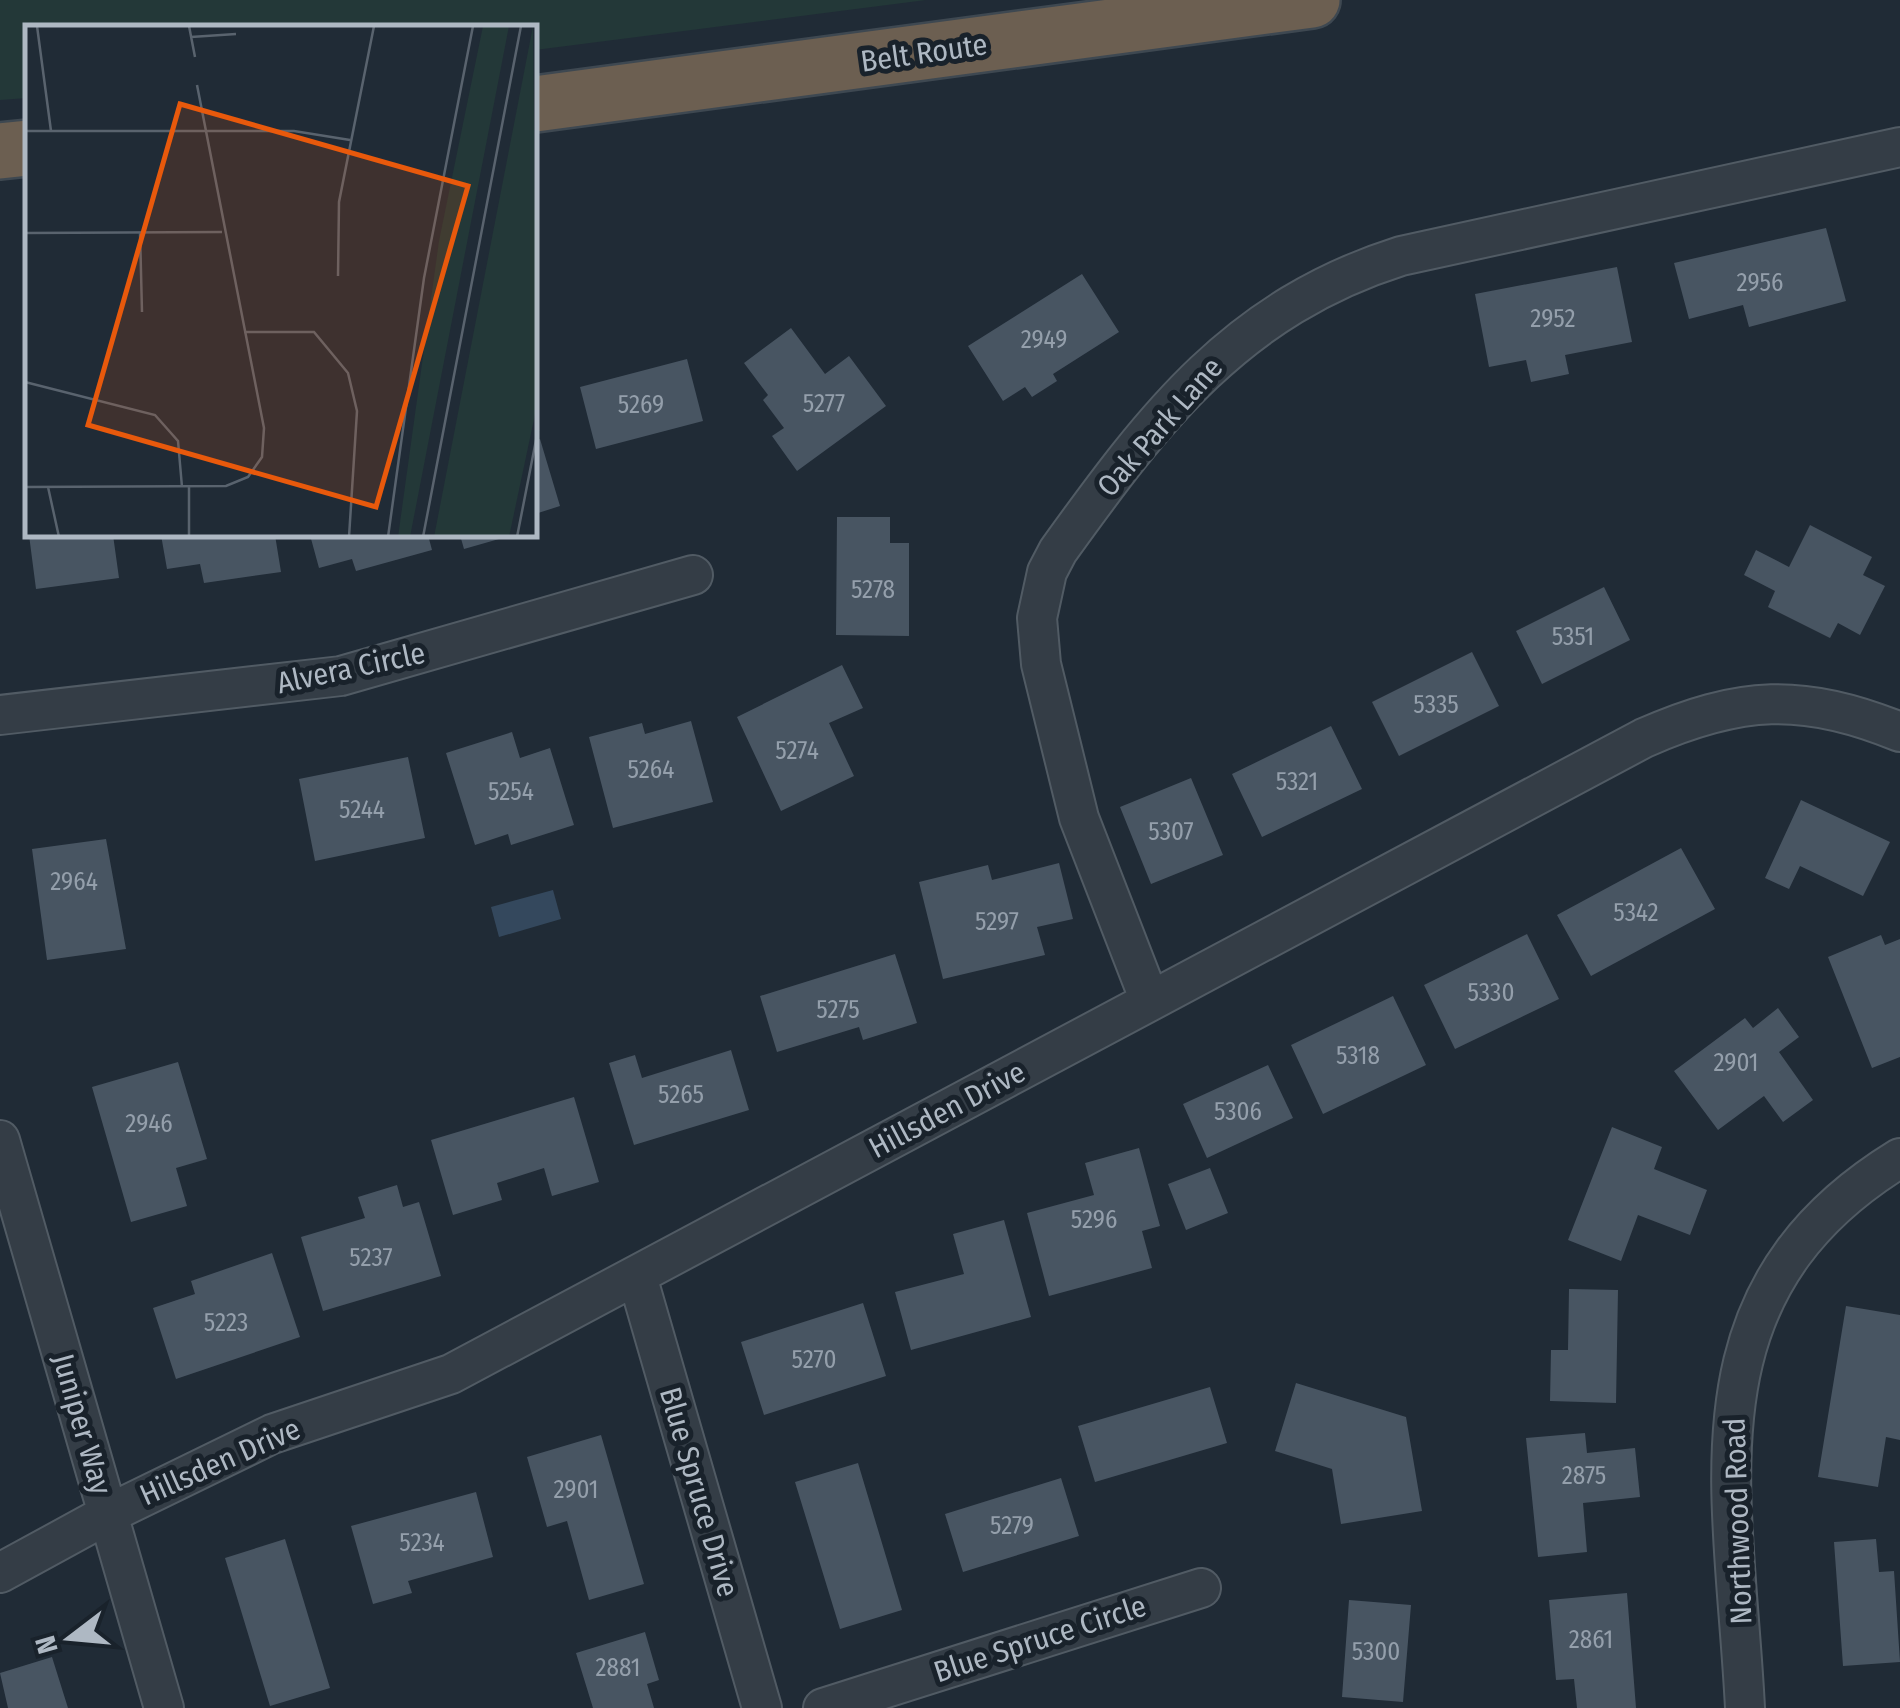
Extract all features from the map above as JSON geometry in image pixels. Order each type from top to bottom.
[{"type":"highway","name":"Belt Route","points":[[538,104],[1312,0]]},
{"type":"highway","points":[[0,150],[25,148]]},
{"type":"street","name":"Oak Park Lane","points":[[1150,1001],[1080,818],[1041,664],[1037,618],[1047,572],[1058,551],[1188,387],[1272,314],[1354,271],[1401,256],[1900,147]]},
{"type":"street","name":"Alvera Circle","points":[[0,716],[341,676],[693,575]]},
{"type":"street","name":"Hillsden Drive","points":[[0,1573],[108,1514],[272,1434],[451,1374],[1644,738],[1703,714],[1751,704],[1803,703],[1836,708],[1900,732]]},
{"type":"street","name":"Juniper Way","points":[[0,1140],[164,1708]]},
{"type":"street","name":"Northwood Road","points":[[1744,1708],[1730,1422],[1742,1359],[1763,1297],[1799,1242],[1850,1189],[1900,1158]]},
{"type":"street","name":"Blue Spruce Drive","points":[[637,1276],[762,1708]]},
{"type":"street","name":"Blue Spruce Circle","points":[[823,1708],[1201,1588]]},
{"type":"green space","points":[[0,0],[926,0],[538,50],[538,25],[25,25],[25,98],[0,100]]},
{"type":"water","points":[[553,890],[561,919],[499,937],[491,907]]},
{"type":"building","points":[[1826,228],[1846,301],[1749,327],[1743,305],[1689,319],[1674,263]]},
{"type":"building","points":[[1617,267],[1632,342],[1565,355],[1569,374],[1531,382],[1526,360],[1489,367],[1475,294]]},
{"type":"building","points":[[1082,274],[1119,332],[1053,374],[1057,381],[1032,397],[1025,387],[1003,401],[968,346]]},
{"type":"building","points":[[791,328],[825,374],[849,356],[886,406],[797,471],[772,436],[784,428],[763,400],[768,395],[744,363]]},
{"type":"building","points":[[687,359],[703,421],[596,449],[580,387]]},
{"type":"building","points":[[538,440],[560,506],[538,513]]},
{"type":"building","points":[[837,517],[890,517],[890,543],[909,543],[909,636],[836,635]]},
{"type":"building","points":[[1810,525],[1872,557],[1863,575],[1885,586],[1860,635],[1838,623],[1830,638],[1768,607],[1775,591],[1744,575],[1756,550],[1789,567]]},
{"type":"building","points":[[29,538],[113,538],[119,578],[36,589]]},
{"type":"building","points":[[162,538],[275,538],[281,572],[204,583],[200,564],[167,569]]},
{"type":"building","points":[[311,538],[429,538],[432,550],[356,571],[352,559],[319,568]]},
{"type":"building","points":[[461,538],[499,538],[499,539],[464,549]]},
{"type":"building","points":[[1604,587],[1630,640],[1542,684],[1516,631]]},
{"type":"building","points":[[1472,652],[1499,706],[1399,756],[1372,702]]},
{"type":"building","points":[[842,665],[863,708],[829,723],[854,776],[781,811],[737,717]]},
{"type":"building","points":[[691,721],[713,802],[613,828],[589,737],[642,723],[645,734]]},
{"type":"building","points":[[1331,726],[1362,789],[1262,837],[1232,774]]},
{"type":"building","points":[[512,732],[520,758],[550,748],[574,825],[511,845],[508,834],[475,845],[446,753]]},
{"type":"building","points":[[408,757],[425,838],[315,861],[299,779]]},
{"type":"building","points":[[1191,778],[1223,855],[1151,884],[1120,807]]},
{"type":"building","points":[[1801,800],[1890,842],[1863,896],[1800,866],[1789,889],[1765,878]]},
{"type":"building","points":[[106,839],[126,949],[47,960],[32,849]]},
{"type":"building","points":[[1681,848],[1715,909],[1591,976],[1557,915]]},
{"type":"building","points":[[1059,863],[1073,919],[1037,927],[1045,955],[943,979],[919,882],[988,865],[992,880]]},
{"type":"building","points":[[1527,934],[1559,999],[1455,1049],[1424,985]]},
{"type":"building","points":[[1881,935],[1885,945],[1900,939],[1900,1057],[1872,1068],[1828,957]]},
{"type":"building","points":[[895,954],[917,1023],[863,1040],[859,1027],[777,1052],[760,996]]},
{"type":"building","points":[[1393,996],[1426,1065],[1323,1114],[1291,1045]]},
{"type":"building","points":[[1778,1008],[1799,1037],[1779,1052],[1813,1100],[1783,1122],[1764,1096],[1718,1130],[1674,1071],[1745,1018],[1753,1028]]},
{"type":"building","points":[[731,1050],[749,1110],[634,1145],[609,1063],[635,1055],[642,1078]]},
{"type":"building","points":[[178,1062],[207,1159],[176,1168],[187,1206],[131,1222],[92,1087]]},
{"type":"building","points":[[1268,1065],[1293,1118],[1207,1158],[1183,1104]]},
{"type":"building","points":[[574,1097],[599,1182],[552,1196],[544,1168],[497,1183],[502,1200],[453,1215],[431,1140]]},
{"type":"building","points":[[1612,1127],[1662,1147],[1654,1169],[1707,1190],[1690,1235],[1638,1215],[1621,1261],[1568,1240]]},
{"type":"building","points":[[1139,1148],[1160,1226],[1142,1231],[1152,1268],[1049,1296],[1027,1213],[1094,1195],[1085,1163]]},
{"type":"building","points":[[1210,1168],[1228,1213],[1186,1230],[1168,1184]]},
{"type":"building","points":[[397,1185],[403,1207],[419,1202],[441,1276],[323,1311],[301,1237],[365,1218],[358,1197]]},
{"type":"building","points":[[1004,1220],[1031,1317],[911,1350],[895,1292],[964,1274],[953,1234]]},
{"type":"building","points":[[272,1253],[300,1337],[176,1379],[153,1308],[195,1294],[191,1281]]},
{"type":"building","points":[[1569,1289],[1618,1290],[1616,1403],[1550,1401],[1551,1350],[1568,1350]]},
{"type":"building","points":[[863,1303],[886,1376],[764,1415],[741,1342]]},
{"type":"building","points":[[1846,1306],[1900,1315],[1900,1440],[1886,1437],[1878,1487],[1818,1477]]},
{"type":"building","points":[[1296,1383],[1406,1417],[1422,1511],[1341,1524],[1332,1469],[1275,1451]]},
{"type":"building","points":[[1210,1387],[1227,1443],[1095,1482],[1078,1426]]},
{"type":"building","points":[[1585,1433],[1587,1453],[1635,1448],[1640,1497],[1583,1503],[1587,1552],[1538,1557],[1526,1438]]},
{"type":"building","points":[[601,1435],[644,1584],[589,1600],[567,1521],[547,1527],[527,1457]]},
{"type":"building","points":[[858,1463],[902,1610],[840,1629],[795,1482]]},
{"type":"building","points":[[1061,1478],[1079,1536],[963,1572],[945,1514]]},
{"type":"building","points":[[476,1492],[493,1557],[408,1581],[412,1593],[373,1604],[351,1526]]},
{"type":"building","points":[[285,1539],[330,1688],[270,1706],[225,1558]]},
{"type":"building","points":[[1876,1539],[1879,1572],[1894,1571],[1900,1662],[1843,1666],[1834,1542]]},
{"type":"building","points":[[1627,1593],[1636,1708],[1577,1708],[1574,1679],[1556,1680],[1549,1600]]},
{"type":"building","points":[[1349,1600],[1411,1605],[1403,1702],[1342,1697]]},
{"type":"building","points":[[645,1632],[659,1680],[647,1684],[654,1708],[593,1708],[576,1653]]},
{"type":"building","points":[[52,1657],[68,1708],[8,1708],[0,1673]]}]
